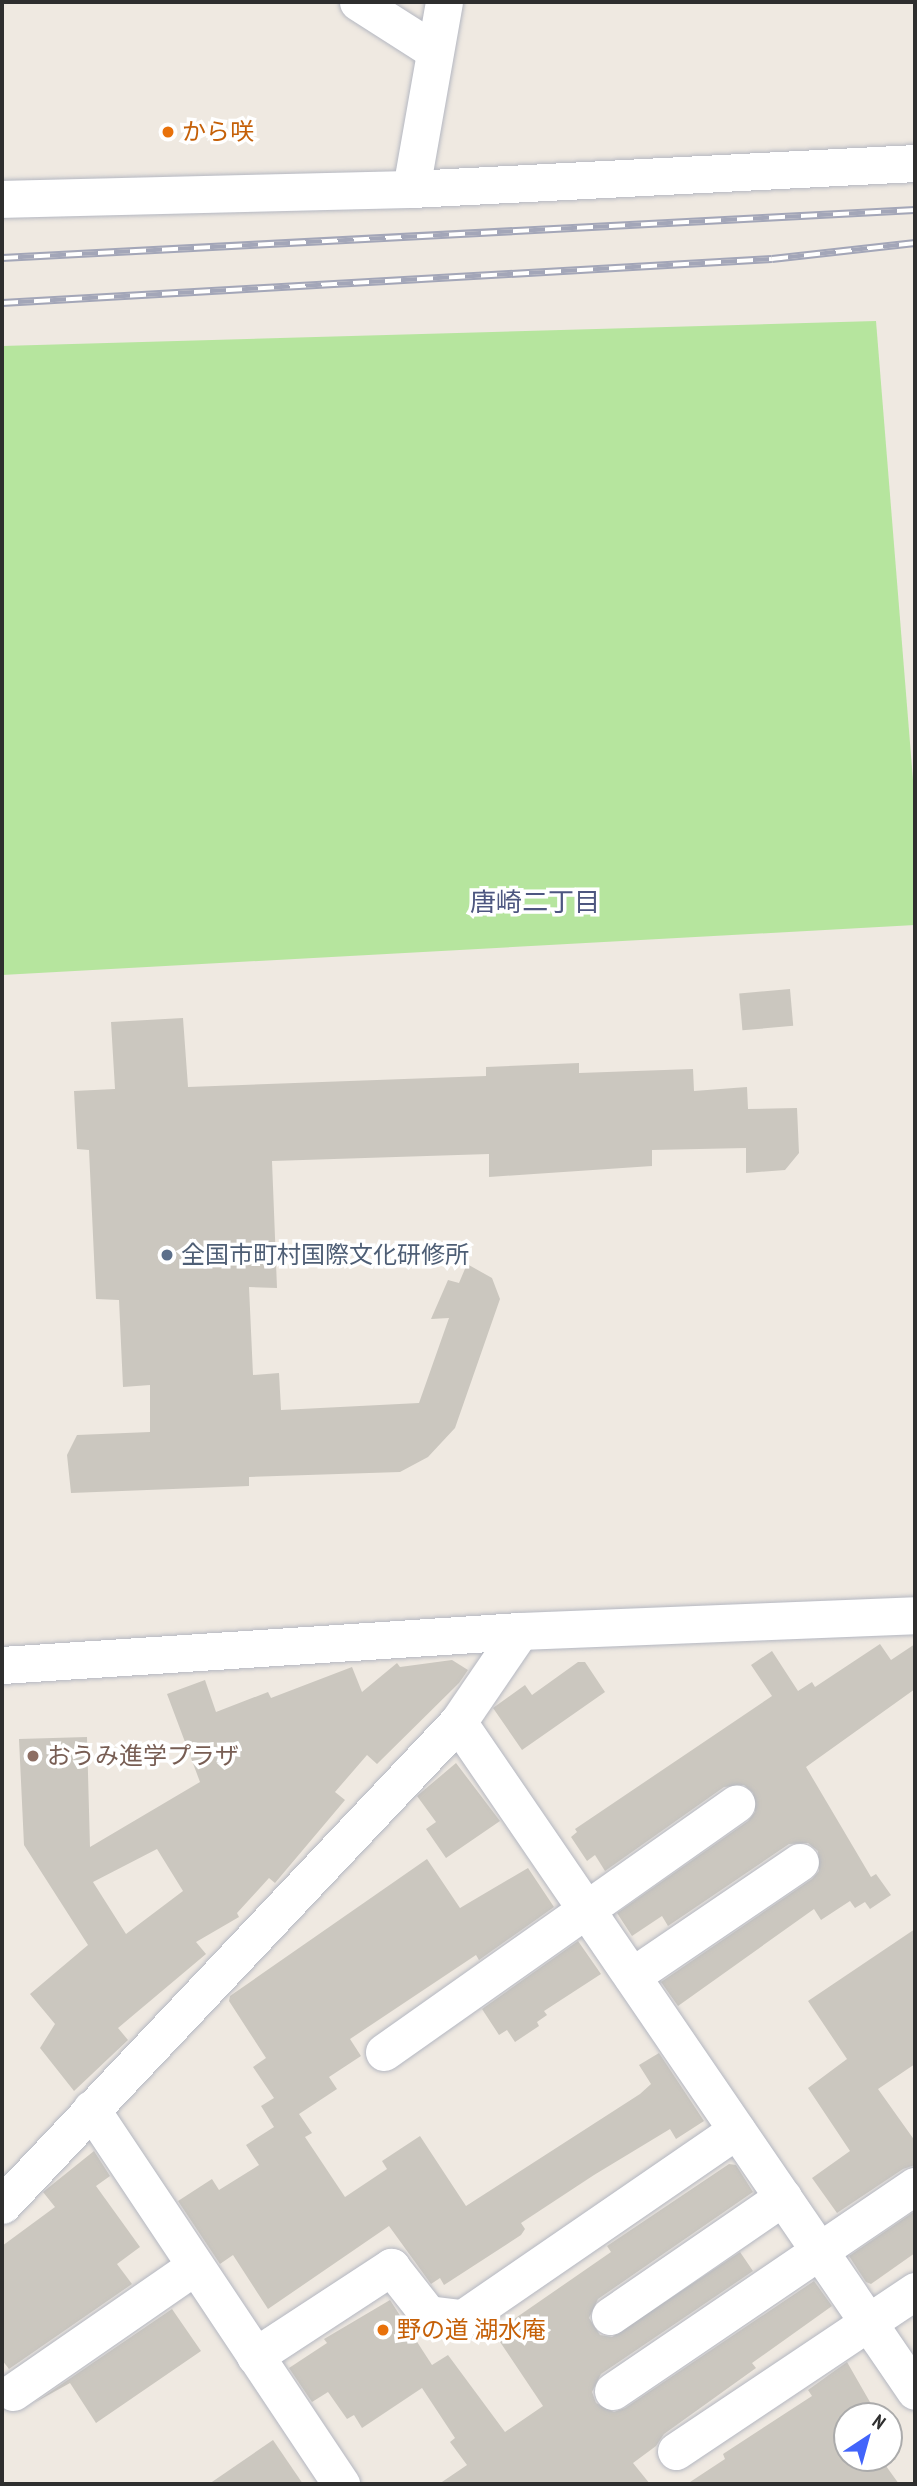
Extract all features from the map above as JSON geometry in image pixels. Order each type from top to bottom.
[{"type":"street","points":[[358,2],[435,51]]},
{"type":"street","points":[[411,189],[444,2]]},
{"type":"street","points":[[2,199],[411,189],[915,163]]},
{"type":"street","points":[[2,1665],[520,1631],[915,1615]]},
{"type":"street","points":[[2,2205],[458,1722],[520,1631]]},
{"type":"street","points":[[458,1722],[915,2391]]},
{"type":"street","points":[[384,2052],[585,1907],[736,1804]]},
{"type":"street","points":[[632,1976],[800,1862]]},
{"type":"street","points":[[91,2109],[336,2483]]},
{"type":"street","points":[[254,2356],[391,2267],[428,2314],[463,2318],[737,2130]]},
{"type":"street","points":[[613,2391],[915,2186]]},
{"type":"street","points":[[610,2316],[783,2197]]},
{"type":"street","points":[[13,2392],[195,2266]]},
{"type":"street","points":[[676,2451],[915,2291]]},
{"type":"green space","points":[[876,321],[915,805],[915,925],[2,975],[2,346]]},
{"type":"building","points":[[790,989],[793,1026],[742,1030],[739,993]]},
{"type":"building","points":[[183,1018],[188,1087],[486,1076],[486,1067],[579,1063],[579,1073],[693,1069],[694,1091],[747,1087],[748,1109],[797,1108],[799,1153],[785,1170],[746,1173],[746,1148],[652,1150],[652,1166],[489,1177],[489,1154],[272,1161],[277,1288],[249,1287],[253,1375],[279,1373],[281,1410],[419,1403],[449,1318],[431,1319],[448,1280],[459,1283],[467,1264],[492,1278],[500,1299],[455,1428],[428,1457],[400,1472],[249,1477],[249,1486],[71,1493],[67,1455],[77,1435],[150,1432],[150,1385],[123,1387],[119,1300],[96,1299],[89,1150],[77,1149],[74,1091],[115,1089],[111,1022]]},
{"type":"building","points":[[880,1644],[891,1660],[915,1644],[915,1689],[806,1767],[871,1877],[876,1874],[891,1895],[870,1909],[865,1902],[855,1908],[850,1901],[821,1920],[814,1909],[678,2006],[661,1982],[812,1879],[819,1871],[818,1851],[808,1843],[789,1844],[668,1926],[662,1916],[632,1936],[617,1913],[748,1821],[755,1812],[753,1793],[744,1785],[724,1787],[605,1871],[595,1855],[587,1861],[571,1837],[577,1832],[575,1829],[772,1696],[751,1665],[772,1651],[798,1691],[812,1682],[815,1687]]},
{"type":"building","points":[[452,1660],[468,1670],[459,1683],[377,1764],[367,1755],[335,1792],[345,1800],[275,1883],[269,1878],[237,1913],[239,1917],[196,1942],[206,1954],[118,2028],[128,2040],[74,2091],[40,2048],[55,2024],[30,1994],[88,1945],[24,1845],[19,1739],[87,1737],[90,1847],[200,1782],[167,1694],[205,1680],[216,1712],[268,1692],[271,1698],[352,1667],[362,1692],[397,1663],[400,1667]],"holes":[[[157,1849],[183,1891],[126,1934],[93,1882]]]},
{"type":"building","points":[[578,1662],[585,1662],[605,1692],[522,1750],[493,1708],[525,1685],[532,1695]]},
{"type":"building","points":[[456,1763],[500,1821],[446,1858],[426,1829],[436,1822],[417,1796]]},
{"type":"building","points":[[427,1859],[460,1908],[528,1868],[554,1907],[479,1960],[476,1955],[350,2039],[361,2056],[329,2077],[337,2089],[299,2114],[312,2133],[305,2137],[345,2197],[387,2169],[382,2161],[420,2136],[466,2206],[640,2094],[651,2084],[639,2065],[659,2053],[704,2121],[676,2139],[670,2129],[594,2175],[521,2223],[525,2229],[521,2235],[444,2285],[440,2278],[431,2284],[389,2226],[268,2309],[233,2255],[220,2264],[178,2201],[212,2179],[219,2190],[259,2165],[246,2145],[274,2127],[261,2106],[274,2098],[253,2067],[266,2058],[229,2001],[230,1996]]},
{"type":"building","points":[[915,1929],[915,2064],[878,2089],[915,2141],[915,2165],[903,2169],[837,2213],[812,2178],[850,2151],[808,2088],[847,2059],[808,2001]]},
{"type":"building","points":[[578,1941],[601,1974],[544,2011],[547,2015],[537,2022],[539,2026],[515,2042],[507,2030],[499,2035],[482,2009]]},
{"type":"building","points":[[94,2151],[110,2176],[96,2186],[140,2247],[117,2264],[132,2284],[9,2369],[2,2360],[2,2246],[55,2207],[43,2192]]},
{"type":"building","points":[[729,2164],[736,2165],[753,2192],[598,2299],[589,2318],[600,2335],[612,2337],[740,2252],[753,2271],[601,2374],[592,2392],[596,2403],[614,2412],[625,2408],[814,2281],[832,2306],[752,2363],[756,2368],[664,2434],[656,2446],[633,2463],[650,2484],[439,2484],[467,2465],[450,2442],[455,2438],[422,2388],[362,2428],[354,2415],[347,2419],[328,2392],[312,2402],[289,2368],[327,2343],[324,2339],[390,2300],[432,2365],[448,2355],[505,2432],[543,2406],[494,2333],[611,2252],[607,2246]]},
{"type":"building","points":[[915,2211],[915,2253],[871,2284],[866,2282],[849,2256]]},
{"type":"building","points":[[172,2309],[201,2351],[96,2423],[70,2383],[34,2403]]},
{"type":"building","points":[[847,2362],[870,2402],[833,2402],[833,2472],[890,2472],[899,2484],[687,2484],[725,2459],[723,2454],[812,2396],[808,2390]]},
{"type":"building","points":[[273,2440],[303,2484],[209,2484]]},
{"type":"railway","points":[[2,258],[915,210]]},
{"type":"railway","points":[[2,303],[772,259],[915,243]]},
{"type":"place","name":"から咲","points":[[168,132]]},
{"type":"place","name":"全国市町村国際文化研修所","points":[[167,1255]]},
{"type":"place","name":"おうみ進学プラザ","points":[[33,1756]]},
{"type":"place","name":"野の道 湖水庵","points":[[383,2330]]},
{"type":"district","name":"唐崎二丁目","points":[[535,902]]}]
